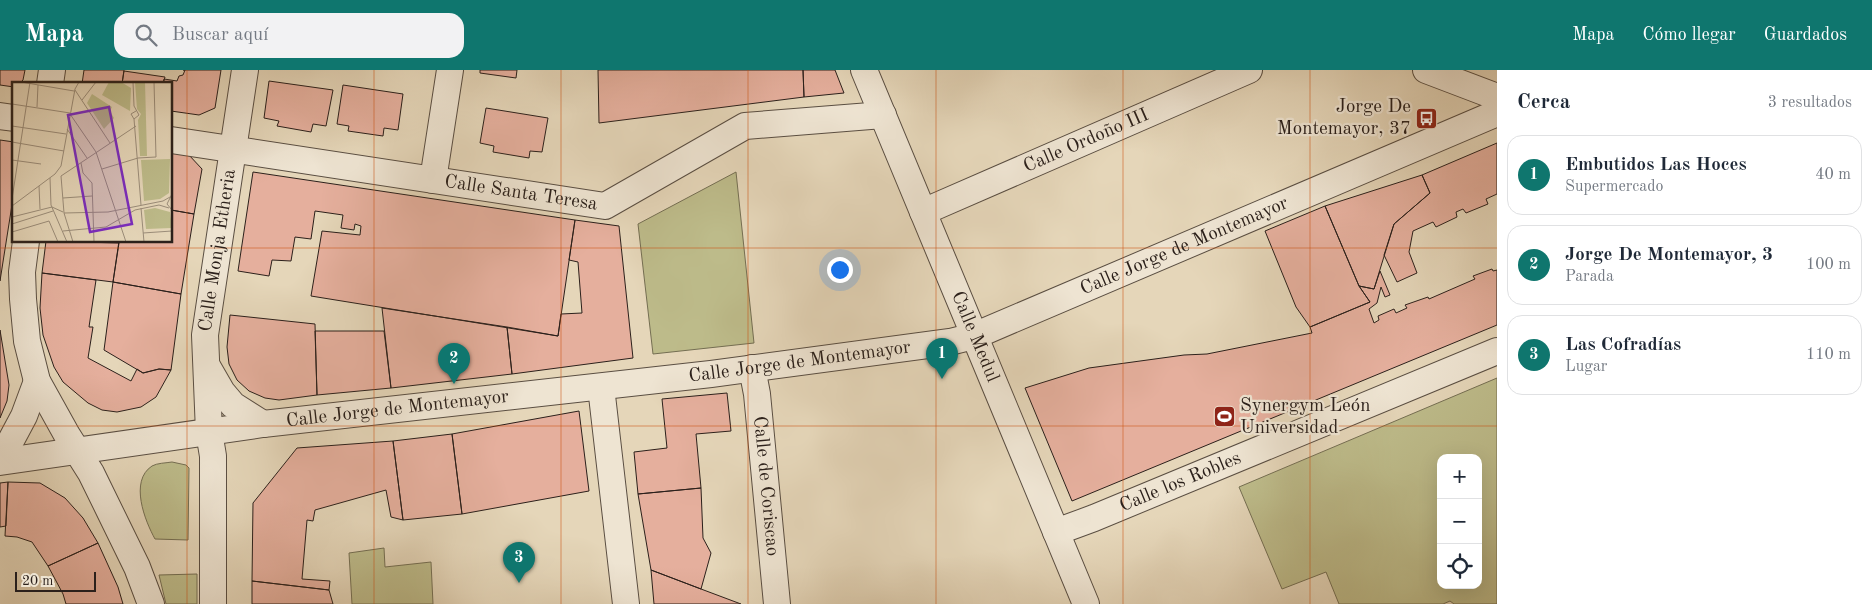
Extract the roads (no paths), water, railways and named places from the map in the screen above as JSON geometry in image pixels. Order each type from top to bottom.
[{"type":"street","name":"Calle Monja Etheria","points":[[212,604],[212,456],[209,432],[206,335],[244,70]]},
{"type":"street","points":[[433,180],[450,70]]},
{"type":"street","name":"Calle Medul","points":[[864,70],[1086,604]]},
{"type":"street","name":"Calle Ordoño III","points":[[923,212],[1249,70]]},
{"type":"street","points":[[1426,70],[1497,97]]},
{"type":"street","name":"Calle Jorge de Montemayor","points":[[0,462],[263,424],[600,387],[950,342],[974,336],[1497,113]]},
{"type":"street","name":"Calle Santa Teresa","points":[[172,140],[605,206],[746,126],[883,115]]},
{"type":"street","points":[[26,242],[22,272],[27,341],[37,381],[91,473],[137,567],[151,604]]},
{"type":"street","name":"Calle los Robles","points":[[1056,532],[1497,351]]},
{"type":"street","points":[[206,364],[222,392],[234,405],[263,424]]},
{"type":"street","name":"Calle de Coriscao","points":[[752,368],[757,394],[778,604]]},
{"type":"street","points":[[0,462],[24,416],[37,381]]},
{"type":"street","points":[[600,387],[626,604]]},
{"type":"place","name":"Jorge De Montemayor, 37","points":[[1427,118]]},
{"type":"place","name":"Embutidos Las Hoces","points":[[942,379]]},
{"type":"place","name":"Jorge De Montemayor, 3","points":[[454,384]]},
{"type":"place","name":"Synergym León Universidad","points":[[1224,417]]},
{"type":"place","name":"Las Cofradías","points":[[519,583]]}]
